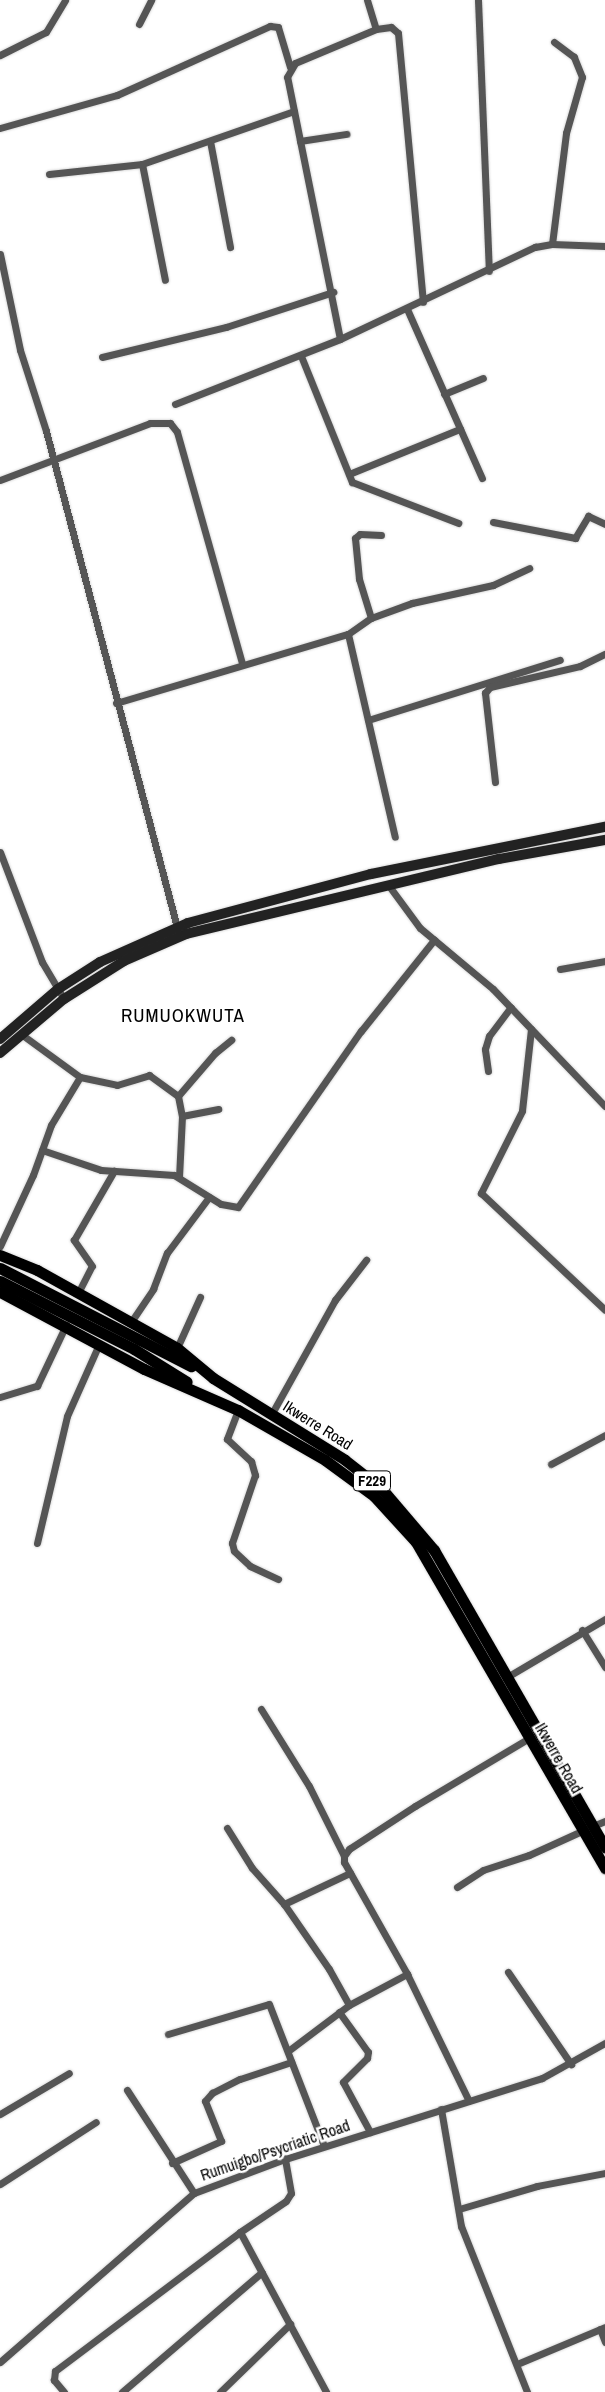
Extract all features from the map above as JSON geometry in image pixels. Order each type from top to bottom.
[{"type":"main road","points":[[0,1039],[58,989],[120,950],[177,927],[371,874],[605,827]]},
{"type":"main road","points":[[0,1053],[64,999],[124,961],[186,934],[499,859],[605,840]]},
{"type":"main road","name":"Ikwerre Road","points":[[0,1255],[78,1293],[177,1348],[213,1378],[344,1460],[404,1511],[434,1550],[605,1847]]},
{"type":"main road","points":[[0,1268],[164,1358],[202,1393]]},
{"type":"main road","points":[[0,1281],[164,1358],[213,1378]]},
{"type":"main road","name":"Ikwerre Road","points":[[0,1292],[66,1325],[144,1369],[238,1410],[348,1476],[404,1528],[425,1556],[605,1868]]},
{"type":"street","points":[[0,55],[46,32],[65,0]]},
{"type":"street","points":[[139,24],[151,0]]},
{"type":"street","points":[[367,0],[376,29]]},
{"type":"street","points":[[478,0],[489,271]]},
{"type":"street","points":[[0,128],[117,95],[270,26],[278,27],[290,67],[287,77],[333,292],[340,339]]},
{"type":"street","points":[[290,67],[376,29],[390,27],[398,33],[424,302]]},
{"type":"street","points":[[552,244],[566,133],[582,77],[574,57],[554,42]]},
{"type":"street","points":[[49,174],[142,164],[294,111]]},
{"type":"street","points":[[300,140],[346,134]]},
{"type":"street","points":[[210,141],[230,247]]},
{"type":"street","points":[[142,164],[165,280]]},
{"type":"street","points":[[175,404],[301,356],[340,339],[489,271],[515,255],[552,244],[605,246]]},
{"type":"street","points":[[0,254],[20,350],[52,459],[177,927]]},
{"type":"street","points":[[102,357],[226,327],[333,292]]},
{"type":"street","points":[[407,309],[482,478]]},
{"type":"street","points":[[301,356],[349,474],[362,488],[458,523]]},
{"type":"street","points":[[444,394],[483,378]]},
{"type":"street","points":[[0,480],[150,423],[170,423],[176,432],[242,664]]},
{"type":"street","points":[[349,474],[460,429]]},
{"type":"street","points":[[493,522],[575,538],[588,516],[605,524]]},
{"type":"street","points":[[371,618],[359,579],[355,538],[360,534],[381,536]]},
{"type":"street","points":[[116,703],[348,634],[371,618],[427,598],[493,585],[529,568]]},
{"type":"street","points":[[348,634],[395,836]]},
{"type":"street","points":[[495,782],[484,702],[490,688],[580,666],[605,654]]},
{"type":"street","points":[[368,720],[560,660]]},
{"type":"street","points":[[0,852],[29,931],[64,999]]},
{"type":"street","points":[[389,886],[434,940],[510,1007],[605,1106]]},
{"type":"street","points":[[42,1150],[114,1171],[179,1178],[229,1207],[243,1202],[361,1031],[434,940]]},
{"type":"street","points":[[560,969],[605,960]]},
{"type":"street","points":[[488,1071],[485,1049],[489,1036],[510,1007]]},
{"type":"street","points":[[531,1028],[522,1111],[481,1193],[605,1310]]},
{"type":"street","points":[[21,1034],[80,1077],[117,1085],[149,1075],[178,1096],[182,1116],[179,1178]]},
{"type":"street","points":[[178,1096],[215,1053],[231,1040]]},
{"type":"street","points":[[0,1246],[51,1125],[80,1077]]},
{"type":"street","points":[[182,1116],[218,1109]]},
{"type":"street","points":[[78,1293],[92,1266],[74,1240],[114,1171]]},
{"type":"street","points":[[132,1322],[153,1289],[167,1253],[209,1197]]},
{"type":"street","points":[[271,1415],[318,1328],[366,1260]]},
{"type":"street","points":[[177,1348],[200,1296]]},
{"type":"street","points":[[0,1397],[37,1386],[66,1325]]},
{"type":"street","points":[[37,1543],[67,1416],[99,1344]]},
{"type":"street","points":[[238,1410],[228,1439],[251,1462],[256,1475],[232,1543],[234,1551],[250,1566],[278,1579]]},
{"type":"street","points":[[551,1464],[605,1435]]},
{"type":"street","points":[[507,1677],[582,1630],[605,1619]]},
{"type":"street","points":[[582,1630],[605,1667]]},
{"type":"street","points":[[261,1709],[299,1770],[344,1856],[350,1873],[407,1974],[469,2101]]},
{"type":"street","points":[[344,1856],[349,1849],[415,1806],[529,1738]]},
{"type":"street","points":[[593,1826],[605,1821]]},
{"type":"street","points":[[227,1828],[252,1868],[284,1904],[329,1969],[349,2005]]},
{"type":"street","points":[[457,1886],[483,1870],[529,1856],[582,1831]]},
{"type":"street","points":[[284,1904],[350,1873]]},
{"type":"street","points":[[508,1972],[571,2064]]},
{"type":"street","points":[[288,2051],[349,2005],[407,1974]]},
{"type":"street","points":[[168,2034],[266,2003],[271,2006],[324,2146]]},
{"type":"street","points":[[339,2012],[368,2052],[367,2058],[343,2082],[370,2132]]},
{"type":"street","name":"Rumuigbo/Psycriatic Road","points":[[0,2362],[194,2194],[324,2146],[542,2078],[571,2064],[605,2043]]},
{"type":"street","points":[[172,2163],[221,2141],[205,2101],[212,2093],[240,2079],[291,2062]]},
{"type":"street","points":[[0,2114],[68,2074]]},
{"type":"street","points":[[127,2090],[172,2163],[194,2194]]},
{"type":"street","points":[[441,2109],[459,2209],[470,2252],[527,2392]]},
{"type":"street","points":[[0,2184],[96,2122]]},
{"type":"street","points":[[64,2392],[54,2380],[54,2371],[240,2232],[286,2201],[291,2193],[285,2159]]},
{"type":"street","points":[[459,2209],[537,2186],[605,2173]]},
{"type":"street","points":[[240,2232],[326,2392]]},
{"type":"street","points":[[122,2392],[262,2272]]},
{"type":"street","points":[[220,2392],[290,2324]]},
{"type":"street","points":[[517,2364],[603,2328],[605,2342]]},
{"type":"district","name":"RUMUOKWUTA","points":[[183,1016]]}]
